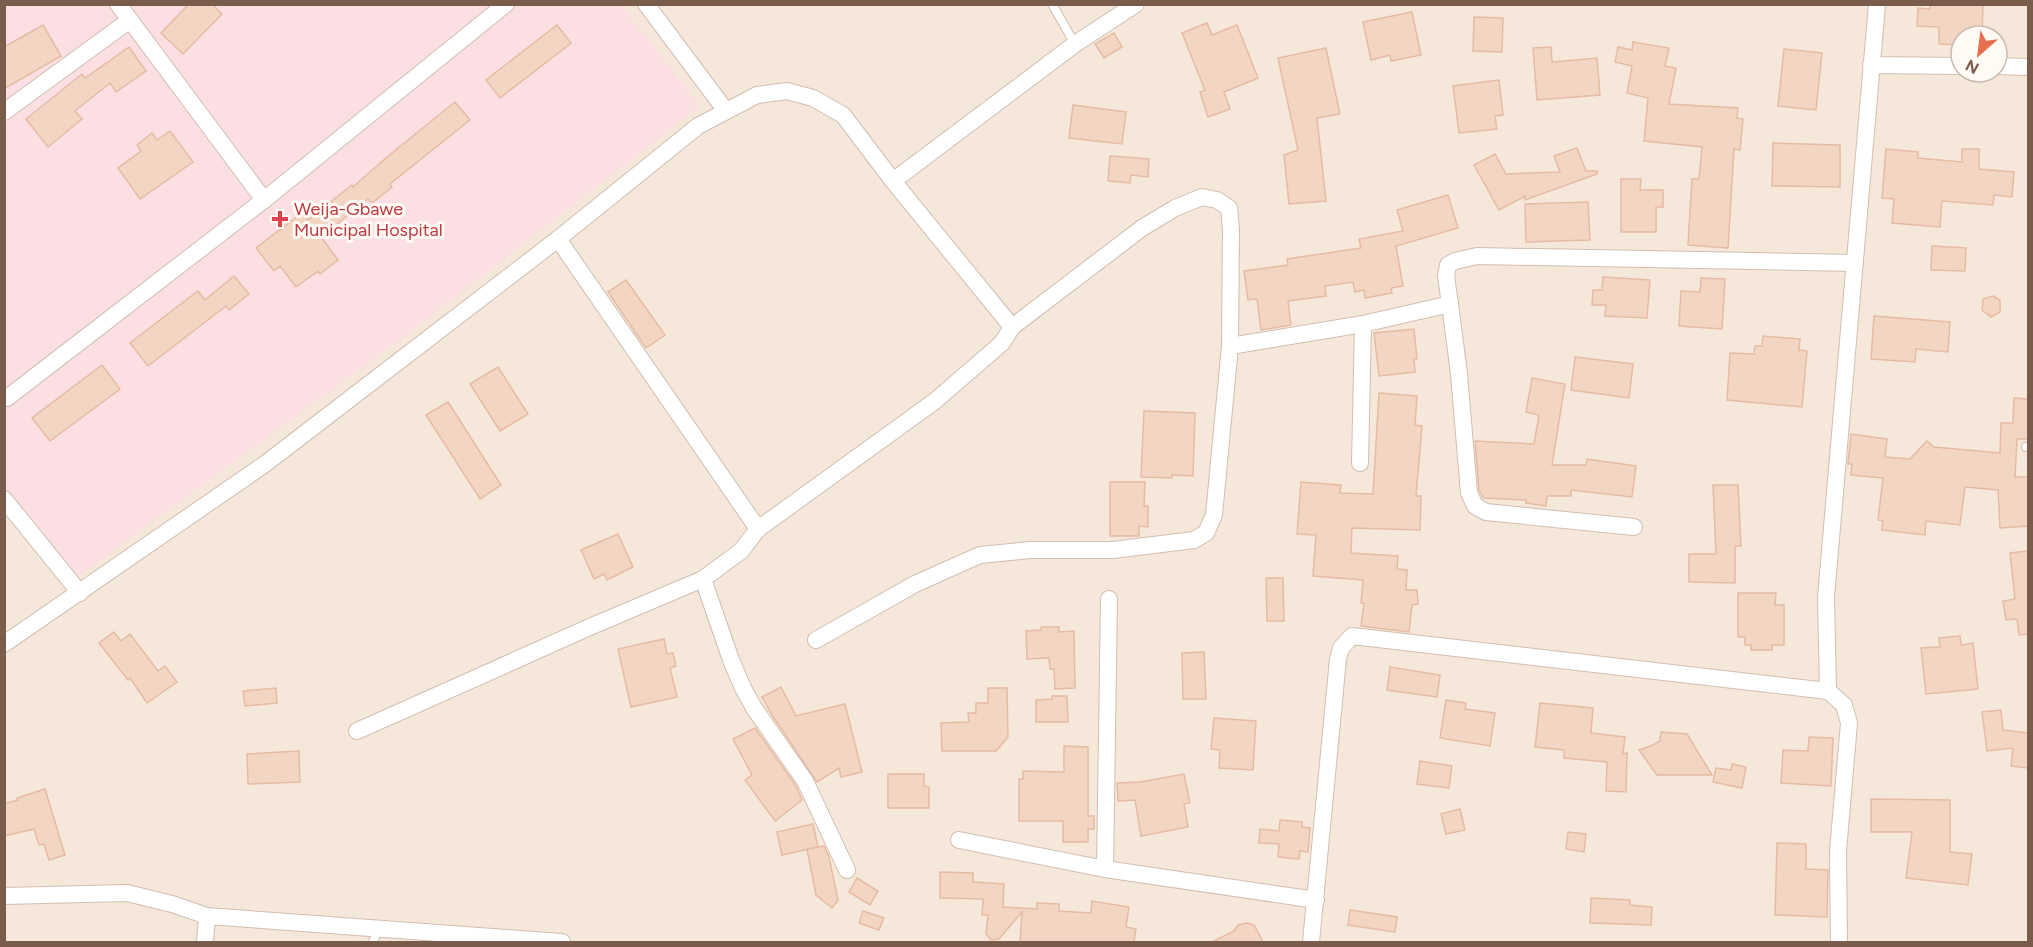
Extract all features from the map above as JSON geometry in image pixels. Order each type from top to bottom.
[{"type":"street","points":[[118,4],[264,200]]},
{"type":"street","points":[[7,398],[264,200],[506,4]]},
{"type":"street","points":[[646,4],[726,111]]},
{"type":"street","points":[[893,181],[1075,44],[1136,4]]},
{"type":"street","points":[[1828,691],[1826,597],[1877,4]]},
{"type":"street","points":[[4,112],[130,20]]},
{"type":"street","points":[[1872,65],[1949,66]]},
{"type":"street","points":[[2009,66],[2028,67]]},
{"type":"street","points":[[4,644],[265,464],[558,239],[698,126],[757,95],[787,91],[813,98],[843,115],[893,181],[1012,327]]},
{"type":"street","points":[[357,731],[592,626],[704,579],[741,551],[758,529],[935,401],[1002,343],[1012,327],[1143,228],[1174,208],[1202,197],[1217,200],[1228,208],[1231,230],[1230,346],[1214,515],[1206,533],[1194,540],[1113,550],[1030,550],[980,555],[915,584],[816,640]]},
{"type":"street","points":[[558,239],[758,529]]},
{"type":"street","points":[[1634,527],[1486,512],[1475,506],[1469,493],[1459,374],[1446,276],[1448,265],[1477,256],[1855,263]]},
{"type":"street","points":[[1230,346],[1363,324],[1450,304]]},
{"type":"street","points":[[1360,463],[1363,324]]},
{"type":"street","points":[[4,499],[80,593]]},
{"type":"street","points":[[704,579],[731,660],[743,688],[754,708],[805,781],[847,870]]},
{"type":"street","points":[[1105,869],[1109,599]]},
{"type":"street","points":[[1311,942],[1338,659],[1341,648],[1352,636],[1828,691],[1844,705],[1849,723],[1838,851],[1839,942]]},
{"type":"street","points":[[959,840],[1105,869],[1316,900]]},
{"type":"street","points":[[4,896],[127,893],[172,904],[207,916],[375,936],[562,942]]},
{"type":"street","points":[[205,942],[207,916]]},
{"type":"lane","points":[[1052,4],[1075,44]]},
{"type":"shaded area","points":[[5,5],[2028,5],[2028,942],[5,942]]},
{"type":"shaded area","name":"Weija-Gbawe Municipal Hospital","points":[[5,5],[621,5],[700,106],[411,331],[76,578],[5,487]]},
{"type":"building","points":[[189,4],[212,4],[222,14],[183,54],[161,33]]},
{"type":"building","points":[[1930,4],[1983,4],[1982,24],[1949,24],[1949,44],[1939,44],[1939,27],[1917,26],[1918,8],[1930,9]]},
{"type":"building","points":[[1412,12],[1421,55],[1391,61],[1390,55],[1371,60],[1363,22]]},
{"type":"building","points":[[1474,17],[1503,18],[1502,52],[1473,51]]},
{"type":"building","points":[[1207,23],[1212,35],[1237,25],[1258,78],[1224,92],[1230,109],[1208,117],[1200,92],[1205,90],[1182,33]]},
{"type":"building","points":[[43,25],[61,56],[4,89],[4,47]]},
{"type":"building","points":[[557,25],[571,43],[500,98],[486,80]]},
{"type":"building","points":[[1114,33],[1122,47],[1104,58],[1095,44]]},
{"type":"building","points":[[1633,42],[1669,48],[1665,66],[1676,68],[1669,104],[1738,108],[1737,118],[1743,119],[1740,150],[1734,149],[1728,248],[1688,245],[1692,179],[1699,179],[1702,147],[1644,141],[1648,98],[1627,93],[1632,66],[1615,62],[1618,47],[1632,50]]},
{"type":"building","points":[[129,47],[146,71],[116,92],[110,83],[75,111],[82,119],[48,147],[26,119],[82,74],[85,78]]},
{"type":"building","points":[[1551,47],[1552,62],[1597,58],[1600,95],[1537,100],[1533,48]]},
{"type":"building","points":[[1326,48],[1340,114],[1317,118],[1326,201],[1289,204],[1284,155],[1298,150],[1278,58]]},
{"type":"building","points":[[1784,49],[1822,53],[1816,110],[1778,106]]},
{"type":"building","points":[[1499,80],[1503,115],[1495,116],[1497,129],[1459,133],[1453,86]]},
{"type":"building","points":[[455,102],[470,120],[390,184],[392,187],[372,203],[368,199],[321,237],[338,260],[320,274],[318,271],[296,287],[280,266],[274,271],[256,248],[302,213],[308,220],[352,185],[353,187]]},
{"type":"building","points":[[1073,105],[1126,112],[1122,144],[1069,138]]},
{"type":"building","points":[[170,131],[193,162],[140,199],[118,168],[141,151],[137,145],[152,133],[157,140]]},
{"type":"building","points":[[1773,143],[1840,145],[1840,187],[1772,186]]},
{"type":"building","points":[[1577,148],[1586,171],[1597,171],[1597,174],[1525,200],[1525,196],[1499,210],[1474,165],[1495,154],[1506,174],[1560,172],[1554,156]]},
{"type":"building","points":[[1886,149],[1918,152],[1918,158],[1962,162],[1962,149],[1979,149],[1979,169],[2014,172],[2012,197],[1994,195],[1993,205],[1942,201],[1940,227],[1892,223],[1894,199],[1882,198]]},
{"type":"building","points":[[1110,156],[1149,159],[1148,177],[1131,175],[1130,183],[1108,181]]},
{"type":"building","points":[[1621,179],[1641,179],[1640,190],[1663,190],[1663,207],[1656,207],[1656,232],[1621,232]]},
{"type":"building","points":[[1448,195],[1458,228],[1396,246],[1403,286],[1391,288],[1392,293],[1365,298],[1364,290],[1355,292],[1353,282],[1325,286],[1326,296],[1288,301],[1291,325],[1261,330],[1257,299],[1248,300],[1244,271],[1288,265],[1287,259],[1361,248],[1359,239],[1403,231],[1397,210]]},
{"type":"building","points":[[1588,202],[1590,240],[1526,242],[1525,204]]},
{"type":"building","points":[[1932,246],[1966,248],[1965,271],[1931,270]]},
{"type":"building","points":[[234,276],[249,294],[229,310],[226,306],[148,366],[130,343],[198,291],[205,300]]},
{"type":"building","points":[[1603,277],[1650,280],[1647,318],[1605,316],[1606,305],[1592,305],[1593,290],[1602,290]]},
{"type":"building","points":[[1701,278],[1725,279],[1722,329],[1679,326],[1681,291],[1700,292]]},
{"type":"building","points":[[626,280],[665,335],[646,348],[608,292]]},
{"type":"building","points":[[1993,296],[2000,300],[2000,312],[1991,317],[1982,310],[1983,299]]},
{"type":"building","points":[[1874,316],[1950,322],[1948,352],[1916,349],[1915,362],[1871,359]]},
{"type":"building","points":[[1414,329],[1417,359],[1414,359],[1415,372],[1379,376],[1374,333]]},
{"type":"building","points":[[1763,336],[1800,339],[1799,350],[1807,351],[1802,407],[1727,400],[1730,353],[1754,354],[1755,346],[1762,346]]},
{"type":"building","points":[[1575,357],[1633,364],[1629,398],[1571,390]]},
{"type":"building","points":[[102,365],[120,389],[50,441],[32,418]]},
{"type":"building","points":[[498,367],[528,414],[500,431],[470,384]]},
{"type":"building","points":[[1532,378],[1565,384],[1552,465],[1586,465],[1587,459],[1636,466],[1632,497],[1571,490],[1571,496],[1547,496],[1546,506],[1526,503],[1526,500],[1483,498],[1479,490],[1475,441],[1534,444],[1539,415],[1526,412]]},
{"type":"building","points":[[1379,393],[1417,396],[1415,425],[1422,426],[1416,496],[1421,496],[1420,530],[1352,528],[1351,553],[1398,556],[1397,569],[1407,570],[1406,590],[1417,590],[1418,604],[1412,605],[1409,632],[1361,626],[1364,603],[1361,603],[1363,580],[1313,576],[1316,535],[1297,534],[1301,482],[1341,485],[1340,493],[1373,494]]},
{"type":"building","points":[[2014,398],[2028,399],[2028,439],[2017,439],[2015,477],[2028,477],[2028,526],[2000,528],[1998,490],[1965,487],[1960,525],[1926,521],[1925,535],[1882,530],[1883,521],[1878,520],[1883,478],[1851,475],[1852,464],[1848,464],[1851,434],[1887,439],[1885,457],[1910,459],[1927,441],[1934,447],[2000,453],[2001,423],[2013,423]]},
{"type":"building","points":[[448,402],[501,485],[480,499],[426,415]]},
{"type":"building","points":[[1144,411],[1195,413],[1193,476],[1141,477]]},
{"type":"building","points":[[1110,482],[1145,482],[1144,506],[1148,506],[1148,527],[1139,526],[1139,536],[1110,536]]},
{"type":"building","points":[[1713,485],[1738,485],[1741,546],[1735,546],[1735,583],[1689,582],[1689,554],[1716,554]]},
{"type":"building","points":[[618,534],[633,567],[607,580],[604,574],[594,579],[581,550]]},
{"type":"building","points":[[2028,551],[2028,634],[2019,635],[2017,619],[2006,620],[2003,601],[2015,599],[2010,553]]},
{"type":"building","points":[[1266,578],[1283,578],[1284,621],[1267,621]]},
{"type":"building","points":[[1738,593],[1776,593],[1775,605],[1784,605],[1784,645],[1772,645],[1772,650],[1751,650],[1751,645],[1745,645],[1745,637],[1738,637]]},
{"type":"building","points":[[1041,627],[1059,627],[1059,632],[1074,631],[1075,688],[1055,689],[1054,669],[1050,669],[1049,658],[1027,659],[1026,631],[1041,630]]},
{"type":"building","points":[[114,632],[121,641],[130,634],[158,671],[165,666],[177,682],[147,703],[130,678],[128,680],[99,643]]},
{"type":"building","points":[[1960,636],[1961,645],[1973,643],[1978,689],[1926,694],[1921,648],[1940,647],[1939,638]]},
{"type":"building","points":[[664,639],[667,654],[673,653],[676,666],[670,668],[677,697],[631,707],[618,649]]},
{"type":"building","points":[[1204,652],[1206,699],[1183,699],[1182,653]]},
{"type":"building","points":[[1390,667],[1440,675],[1437,697],[1387,690]]},
{"type":"building","points":[[781,687],[796,716],[845,704],[862,772],[841,777],[839,768],[817,782],[762,697]]},
{"type":"building","points":[[276,688],[277,703],[245,706],[243,691]]},
{"type":"building","points":[[988,688],[1007,688],[1008,737],[996,751],[942,751],[941,723],[969,722],[968,713],[976,713],[976,703],[988,703]]},
{"type":"building","points":[[1052,696],[1067,696],[1068,722],[1036,722],[1036,700],[1052,699]]},
{"type":"building","points":[[1446,700],[1466,703],[1465,709],[1495,713],[1490,746],[1440,738]]},
{"type":"building","points":[[1540,703],[1593,708],[1591,733],[1625,737],[1623,754],[1627,753],[1626,792],[1606,791],[1607,762],[1564,758],[1564,750],[1535,747]]},
{"type":"building","points":[[2001,710],[2003,730],[2028,733],[2028,768],[2011,766],[2013,748],[1987,751],[1982,712]]},
{"type":"building","points":[[1214,718],[1256,721],[1253,770],[1219,768],[1220,750],[1211,749]]},
{"type":"building","points":[[755,728],[796,786],[802,800],[775,821],[745,780],[752,775],[733,739]]},
{"type":"building","points":[[1661,732],[1687,734],[1712,775],[1657,775],[1639,750],[1660,741]]},
{"type":"building","points":[[1809,737],[1833,738],[1831,786],[1781,783],[1783,750],[1808,751]]},
{"type":"building","points":[[1064,746],[1088,747],[1088,816],[1094,816],[1094,829],[1088,829],[1088,842],[1063,842],[1063,821],[1019,821],[1019,779],[1023,779],[1023,771],[1064,772]]},
{"type":"building","points":[[299,751],[300,782],[248,784],[247,754]]},
{"type":"building","points":[[1420,761],[1452,766],[1449,788],[1417,784]]},
{"type":"building","points":[[1732,764],[1746,767],[1742,788],[1713,782],[1716,768],[1731,770]]},
{"type":"building","points":[[888,774],[924,774],[924,786],[929,787],[929,808],[888,808]]},
{"type":"building","points":[[1184,774],[1190,803],[1184,804],[1188,827],[1141,836],[1135,800],[1118,801],[1117,783],[1140,782]]},
{"type":"building","points":[[45,789],[65,855],[49,860],[44,844],[39,845],[34,829],[4,836],[4,804]]},
{"type":"building","points":[[1871,799],[1950,800],[1950,852],[1972,854],[1968,885],[1906,878],[1912,832],[1871,832]]},
{"type":"building","points":[[1460,809],[1465,830],[1446,834],[1441,814]]},
{"type":"building","points":[[1280,820],[1302,822],[1302,827],[1310,828],[1308,852],[1300,851],[1299,859],[1278,857],[1279,844],[1259,843],[1260,829],[1279,831]]},
{"type":"building","points":[[813,824],[818,847],[782,855],[777,832]]},
{"type":"building","points":[[1568,832],[1586,834],[1584,852],[1566,849]]},
{"type":"building","points":[[1777,843],[1806,844],[1806,869],[1828,870],[1827,917],[1775,915]]},
{"type":"building","points":[[824,846],[829,857],[838,900],[832,908],[816,895],[807,849]]},
{"type":"building","points":[[940,872],[973,873],[973,882],[1004,884],[1003,907],[1037,909],[1037,903],[1059,904],[1059,911],[1091,913],[1092,901],[1129,907],[1126,927],[1136,929],[1134,942],[1020,942],[1022,912],[999,939],[991,940],[986,934],[988,915],[982,915],[983,899],[940,898]]},
{"type":"building","points":[[857,878],[878,891],[870,905],[849,892]]},
{"type":"building","points":[[1591,898],[1630,900],[1630,905],[1652,907],[1651,925],[1590,923]]},
{"type":"building","points":[[1350,910],[1397,917],[1395,932],[1348,925]]},
{"type":"building","points":[[863,911],[884,918],[879,930],[859,923]]},
{"type":"building","points":[[1247,923],[1254,925],[1263,942],[1212,942],[1234,931],[1238,925]]},
{"type":"place","name":"Weija-Gbawe Municipal Hospital","points":[[280,219]]}]
